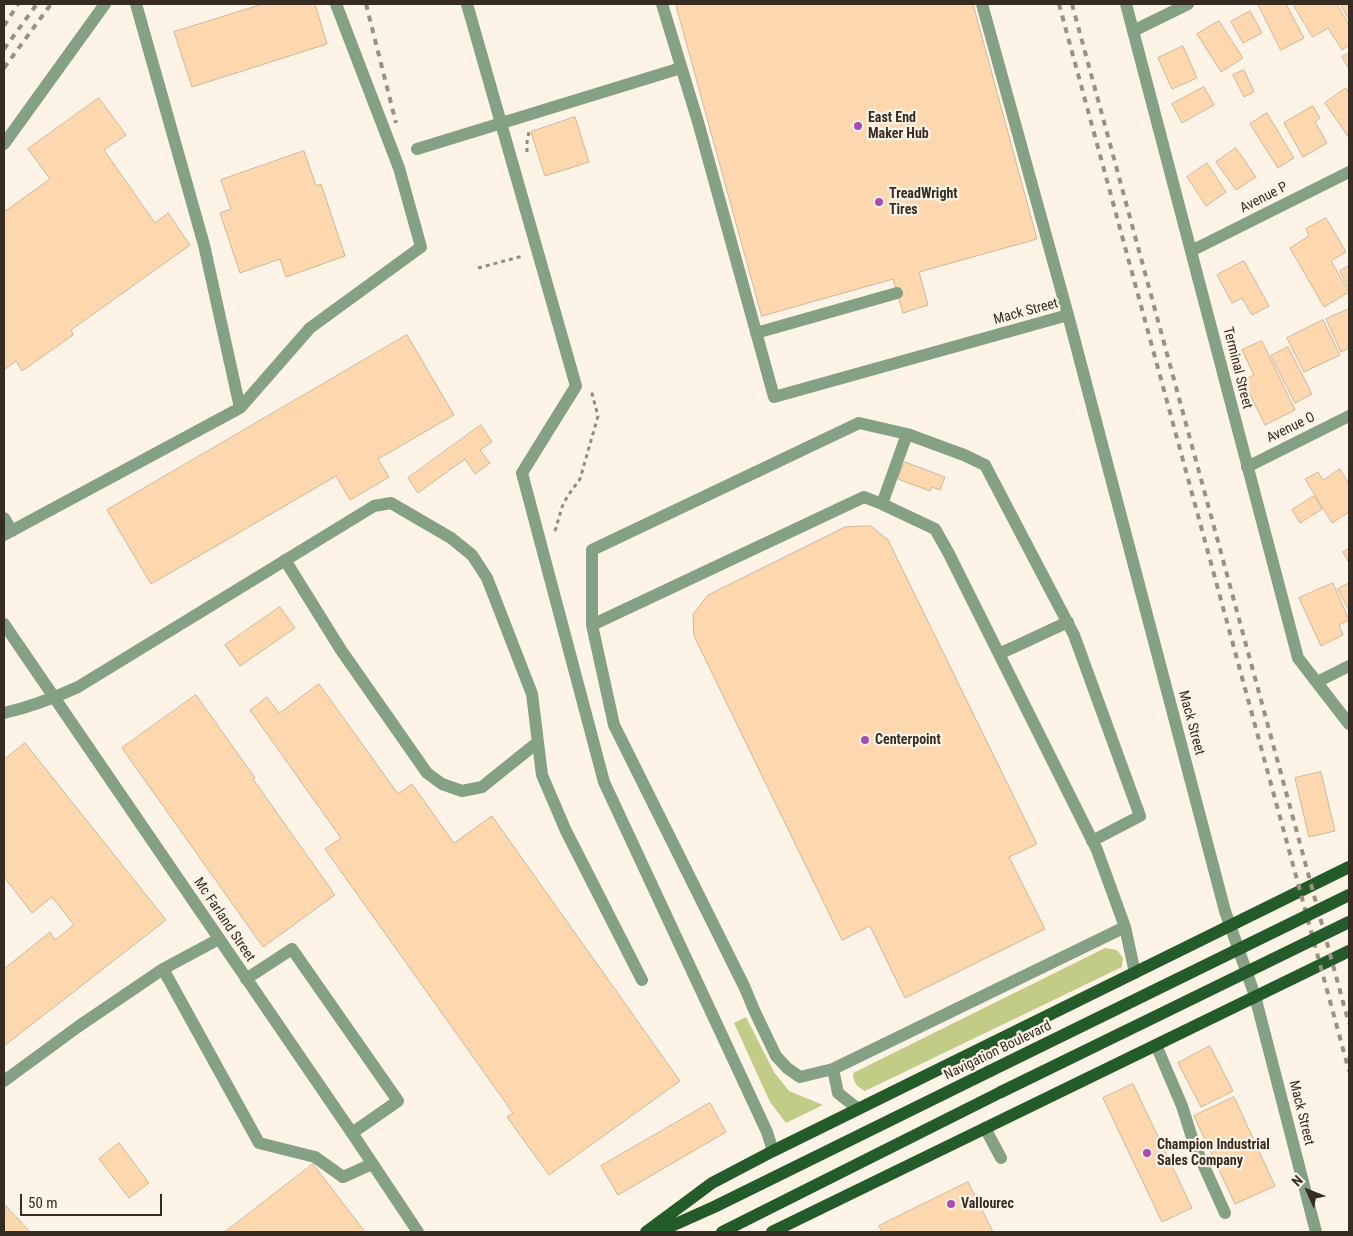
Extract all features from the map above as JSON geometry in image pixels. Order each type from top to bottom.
[{"type":"main road","points":[[646,1232],[712,1183],[773,1151],[1349,867]]},
{"type":"main road","name":"Navigation Boulevard","points":[[658,1232],[714,1207],[1349,895]]},
{"type":"main road","points":[[722,1232],[1001,1092],[1349,922]]},
{"type":"main road","points":[[772,1232],[1349,951]]},
{"type":"street","points":[[4,144],[105,4]]},
{"type":"street","points":[[136,4],[204,245],[240,408]]},
{"type":"street","points":[[4,518],[8,533],[240,408],[310,328],[421,247],[399,168],[336,4]]},
{"type":"street","points":[[467,4],[576,386],[522,473],[604,782],[763,1124],[773,1151]]},
{"type":"street","points":[[662,4],[698,122],[756,333],[897,293]]},
{"type":"street","points":[[982,4],[1068,315]]},
{"type":"street","name":"Terminal Street","points":[[1126,4],[1298,658],[1349,724]]},
{"type":"street","points":[[1133,30],[1188,4]]},
{"type":"street","points":[[417,149],[681,68]]},
{"type":"street","name":"Avenue P","points":[[1191,251],[1349,172]]},
{"type":"street","name":"Mack Street","points":[[756,333],[774,397],[1068,315],[1230,927],[1255,996],[1316,1232]]},
{"type":"street","name":"Avenue O","points":[[1247,467],[1349,416]]},
{"type":"street","points":[[1092,840],[1140,816],[1074,634],[985,465],[964,455],[907,434],[859,423],[592,550],[592,625],[614,725],[744,986],[776,1056],[787,1068],[800,1077],[833,1069],[1125,927]]},
{"type":"street","points":[[882,504],[907,434]]},
{"type":"street","points":[[592,625],[864,497],[935,529],[1097,850],[1125,927],[1135,973]]},
{"type":"street","points":[[4,713],[22,709],[78,688],[374,506],[391,503],[451,538],[472,555],[486,578],[532,694],[542,775],[566,831],[642,980]]},
{"type":"street","points":[[285,560],[341,650],[426,773],[442,784],[462,791],[482,787],[538,742]]},
{"type":"street","points":[[999,654],[1068,622]]},
{"type":"street","name":"Mc Farland Street","points":[[4,624],[418,1232]]},
{"type":"street","points":[[1317,682],[1349,666]]},
{"type":"street","points":[[4,1081],[79,1026],[163,969],[219,939]]},
{"type":"street","points":[[246,979],[292,949],[398,1100],[352,1133]]},
{"type":"street","points":[[163,969],[259,1143],[315,1157],[343,1176],[372,1164]]},
{"type":"street","points":[[1156,1045],[1182,1106],[1194,1144],[1225,1214]]},
{"type":"street","points":[[833,1069],[838,1093],[858,1109]]},
{"type":"street","points":[[985,1128],[1001,1158]]},
{"type":"path","points":[[478,268],[530,254]]},
{"type":"green space","points":[[1105,948],[1117,950],[1123,958],[1122,967],[865,1091],[855,1082],[853,1073]]},
{"type":"green space","points":[[746,1017],[774,1072],[789,1091],[823,1105],[786,1123],[770,1102],[734,1023]]},
{"type":"building","points":[[263,4],[315,4],[327,44],[192,87],[174,32]]},
{"type":"building","name":"East End Maker Hub","points":[[676,4],[973,4],[1037,239],[919,272],[928,305],[903,313],[893,279],[762,316]]},
{"type":"building","points":[[1258,4],[1286,4],[1304,38],[1281,50]]},
{"type":"building","points":[[1293,4],[1337,4],[1349,25],[1349,45],[1342,50],[1328,28],[1313,37]]},
{"type":"building","points":[[1341,4],[1349,4],[1349,20]]},
{"type":"building","points":[[1250,11],[1262,33],[1243,43],[1231,22]]},
{"type":"building","points":[[1219,21],[1243,58],[1221,72],[1197,34]]},
{"type":"building","points":[[1183,46],[1197,78],[1172,89],[1158,58]]},
{"type":"building","points":[[1349,53],[1349,69],[1342,57]]},
{"type":"building","points":[[1244,70],[1254,92],[1244,97],[1233,75]]},
{"type":"building","points":[[1204,87],[1214,105],[1182,123],[1172,104]]},
{"type":"building","points":[[1346,88],[1349,93],[1349,138],[1325,103]]},
{"type":"building","points":[[99,98],[126,135],[104,150],[155,223],[168,213],[190,245],[71,330],[73,335],[22,371],[16,361],[4,370],[4,212],[50,179],[28,149]]},
{"type":"building","points":[[1313,106],[1320,118],[1315,122],[1327,143],[1303,157],[1284,123]]},
{"type":"building","points":[[1267,113],[1294,158],[1278,168],[1250,124]]},
{"type":"building","points":[[575,117],[589,162],[545,176],[531,132]]},
{"type":"building","points":[[1236,148],[1256,177],[1236,190],[1216,162]]},
{"type":"building","points":[[304,151],[316,186],[321,184],[345,256],[286,277],[280,259],[240,273],[220,213],[231,209],[221,180]]},
{"type":"building","points":[[1207,163],[1226,192],[1206,206],[1187,177]]},
{"type":"building","points":[[1326,218],[1346,252],[1331,261],[1349,292],[1324,307],[1290,248],[1309,236],[1306,229]]},
{"type":"building","points":[[1244,261],[1269,306],[1252,315],[1242,298],[1232,303],[1217,275]]},
{"type":"building","points":[[1349,266],[1349,289],[1340,271]]},
{"type":"building","points":[[1349,309],[1349,348],[1341,352],[1326,319]]},
{"type":"building","points":[[1323,320],[1340,355],[1304,372],[1287,338]]},
{"type":"building","points":[[407,335],[454,415],[378,459],[389,477],[350,500],[336,476],[151,584],[107,510]]},
{"type":"building","points":[[1262,341],[1295,410],[1265,425],[1243,380],[1254,375],[1242,350]]},
{"type":"building","points":[[1288,347],[1312,394],[1295,403],[1271,356]]},
{"type":"building","points":[[481,425],[492,442],[480,450],[490,463],[475,474],[465,459],[418,493],[408,478]]},
{"type":"building","points":[[905,462],[945,477],[940,490],[932,487],[930,491],[898,479]]},
{"type":"building","points":[[1340,469],[1349,484],[1349,512],[1332,523],[1305,479],[1318,472],[1323,480]]},
{"type":"building","points":[[1314,496],[1322,509],[1300,523],[1292,510]]},
{"type":"building","name":"Centerpoint","points":[[871,526],[888,540],[1037,844],[1009,857],[1045,929],[905,998],[870,926],[842,940],[694,636],[693,614],[708,595],[845,527]]},
{"type":"building","points":[[1349,549],[1349,563],[1343,552]]},
{"type":"building","points":[[1333,583],[1349,620],[1339,625],[1343,635],[1321,646],[1299,598]]},
{"type":"building","points":[[1349,583],[1349,611],[1338,589]]},
{"type":"building","points":[[280,607],[295,628],[240,666],[225,645]]},
{"type":"building","points":[[319,684],[398,794],[412,784],[454,843],[492,816],[680,1081],[549,1175],[507,1117],[513,1113],[325,849],[341,838],[250,710],[267,697],[279,713]]},
{"type":"building","points":[[196,695],[335,895],[263,947],[122,748]]},
{"type":"building","points":[[25,743],[166,920],[4,1046],[4,969],[50,932],[55,940],[74,925],[52,897],[32,913],[4,877],[4,760]]},
{"type":"building","points":[[1321,772],[1335,831],[1309,837],[1295,778]]},
{"type":"building","points":[[1210,1046],[1233,1091],[1201,1107],[1178,1063]]},
{"type":"building","name":"Champion Industrial Sales Company","points":[[1133,1084],[1192,1208],[1162,1222],[1103,1098]]},
{"type":"building","points":[[1234,1097],[1275,1186],[1235,1204],[1194,1116]]},
{"type":"building","points":[[710,1103],[726,1132],[618,1195],[601,1166]]},
{"type":"building","points":[[119,1143],[149,1183],[129,1198],[99,1159]]},
{"type":"building","points":[[313,1164],[365,1232],[225,1232]]},
{"type":"building","name":"Vallourec","points":[[968,1182],[993,1232],[882,1232],[879,1226]]},
{"type":"building","points":[[4,1204],[30,1232],[4,1232]]},
{"type":"railway","points":[[4,26],[18,4]]},
{"type":"railway","points":[[4,49],[37,4]]},
{"type":"railway","points":[[4,68],[51,4]]},
{"type":"railway","points":[[366,4],[396,123]]},
{"type":"railway","points":[[1059,4],[1349,1071]]},
{"type":"railway","points":[[1072,4],[1349,1024]]},
{"type":"place","name":"East End Maker Hub","points":[[858,126]]},
{"type":"place","name":"TreadWright Tires","points":[[879,202]]},
{"type":"place","name":"Centerpoint","points":[[865,740]]},
{"type":"place","name":"Champion Industrial Sales Company","points":[[1147,1153]]},
{"type":"place","name":"Vallourec","points":[[951,1204]]}]
